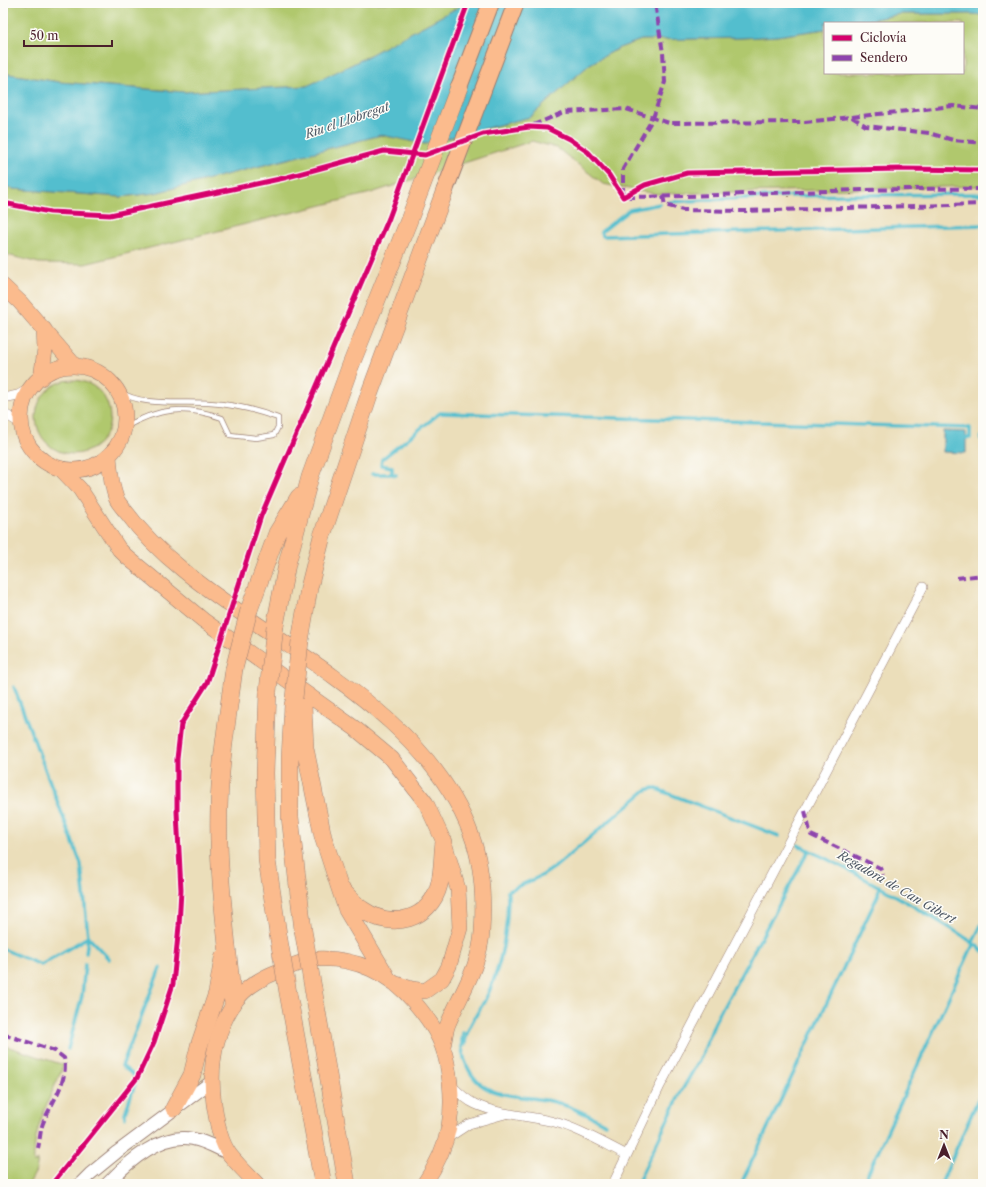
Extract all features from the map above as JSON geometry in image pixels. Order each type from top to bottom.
[{"type":"highway","points":[[322,1184],[288,993],[267,860],[265,773],[268,692],[275,626],[287,564],[310,477],[350,367],[409,220],[491,3]]},
{"type":"highway","points":[[347,1184],[303,930],[296,884],[290,817],[290,758],[298,701],[308,588],[322,536],[369,395],[516,3]]},
{"type":"highway","points":[[234,1004],[219,860],[219,808],[222,753],[234,670],[249,610],[277,533],[310,477]]},
{"type":"highway","points":[[298,701],[305,748],[323,837],[347,910],[391,980]]},
{"type":"highway","points":[[341,889],[362,910],[375,917],[389,920],[399,920],[420,914],[427,908],[439,885],[444,842]]},
{"type":"highway","points":[[174,1108],[192,1075],[199,1046],[217,993],[227,938]]},
{"type":"main road","points":[[3,286],[20,302],[75,366]]},
{"type":"main road","points":[[36,382],[57,369],[75,366],[90,369],[108,379],[118,391],[125,410],[125,427],[119,443],[109,456],[89,468],[71,470],[60,468],[46,462],[34,452],[26,439],[22,424],[23,407],[36,382],[45,350],[44,330]]},
{"type":"main road","points":[[109,456],[110,473],[116,500],[140,531],[171,560],[212,594],[320,666],[393,724],[431,764],[456,802],[471,834],[478,865],[482,900],[482,933],[472,974],[447,1025],[443,1046]]},
{"type":"main road","points":[[60,468],[80,489],[120,549],[127,557],[203,620],[356,728],[392,759],[426,803],[444,842],[458,889],[460,928],[449,966],[442,979],[426,990],[412,989],[367,967],[345,960],[315,959],[263,977],[248,988],[234,1004],[218,1034],[210,1082],[218,1129],[230,1154],[257,1184]]},
{"type":"main road","points":[[391,980],[409,996],[435,1027],[443,1046],[451,1086],[452,1113],[446,1139],[433,1171],[424,1184]]},
{"type":"street","points":[[3,398],[18,395],[36,382]]},
{"type":"street","points":[[3,413],[22,424]]},
{"type":"street","points":[[613,1184],[659,1088],[923,587]]},
{"type":"street","points":[[80,1184],[95,1169],[210,1082]]},
{"type":"street","points":[[451,1086],[463,1097],[475,1104],[505,1114]]},
{"type":"street","points":[[446,1139],[469,1124],[505,1114],[517,1114],[559,1123],[596,1138],[627,1155]]},
{"type":"street","points":[[107,1184],[143,1153],[158,1143],[172,1139],[193,1138],[230,1154]]},
{"type":"lane","points":[[118,391],[130,398],[210,403],[254,409],[278,418],[278,427],[274,435],[256,438],[230,435],[222,418],[193,411],[155,412],[125,427]]},
{"type":"path","points":[[851,190],[851,195]]},
{"type":"path","points":[[789,192],[789,198]]},
{"type":"green space","points":[[3,3],[466,3],[355,63],[308,86],[184,92],[59,82],[3,73]]},
{"type":"green space","points":[[900,14],[983,15],[983,186],[656,194],[603,184],[557,148],[532,141],[371,193],[85,264],[39,263],[3,254],[3,185],[13,189],[121,197],[155,193],[381,135],[425,144],[530,117],[590,64],[619,48],[641,40],[777,36],[824,29],[824,74],[964,74],[964,22],[860,22]]},
{"type":"green space","points":[[73,380],[94,386],[104,396],[110,417],[104,438],[94,448],[73,454],[52,448],[42,438],[36,417],[42,396],[52,386]]},
{"type":"green space","points":[[3,1045],[64,1065],[39,1125],[34,1150],[34,1163],[38,1160],[36,1171],[29,1184],[3,1184]]},
{"type":"water","name":"Riu el Llobregat","points":[[466,3],[983,3],[983,15],[900,14],[860,22],[824,22],[824,29],[777,36],[641,40],[619,48],[590,64],[530,117],[425,144],[381,135],[155,193],[121,197],[13,189],[3,185],[3,73],[59,82],[184,92],[307,86],[355,63]]},
{"type":"water","points":[[943,431],[966,432],[966,453],[943,452]]},
{"type":"waterway","points":[[853,195],[983,194]]},
{"type":"waterway","points":[[791,196],[851,195]]},
{"type":"waterway","points":[[669,202],[787,196]]},
{"type":"waterway","points":[[660,204],[629,210],[601,232],[603,236],[983,225]]},
{"type":"waterway","points":[[396,475],[392,474],[392,467],[381,465],[382,459],[440,413],[970,428],[970,438],[966,438]]},
{"type":"waterway","points":[[981,439],[983,435]]},
{"type":"waterway","points":[[372,474],[392,474]]},
{"type":"waterway","points":[[14,687],[81,864],[88,937],[86,953]]},
{"type":"waterway","name":"Regadora de Can Gibert","points":[[465,1044],[468,1031],[493,982],[501,956],[506,931],[508,891],[543,875],[555,867],[646,790],[654,788],[779,836]]},
{"type":"waterway","name":"Regadora de Can Gibert","points":[[798,845],[898,897],[957,932],[983,951]]},
{"type":"waterway","points":[[637,1184],[681,1092],[702,1055],[715,1022],[809,850]]},
{"type":"waterway","points":[[741,1184],[878,895],[879,886]]},
{"type":"waterway","points":[[863,1184],[971,949],[974,946],[973,942],[983,921]]},
{"type":"waterway","points":[[3,949],[41,965],[88,937],[109,959]]},
{"type":"waterway","points":[[68,1049],[82,996],[85,964]]},
{"type":"waterway","points":[[125,1118],[125,1113],[137,1078],[122,1066],[160,968]]},
{"type":"waterway","points":[[463,1033],[462,1046],[465,1062],[474,1078],[483,1086],[493,1091],[505,1094],[542,1099],[562,1104],[606,1124]]},
{"type":"waterway","points":[[941,1184],[983,1088]]},
{"type":"marked path","points":[[623,195],[623,169],[653,118],[665,82],[663,53],[655,3]]},
{"type":"marked path","points":[[533,125],[565,112],[626,109],[669,123],[805,122],[953,106],[983,109]]},
{"type":"marked path","points":[[852,117],[866,126],[929,133],[953,140],[983,143]]},
{"type":"marked path","points":[[627,197],[849,190],[983,189]]},
{"type":"marked path","points":[[663,196],[665,205],[683,210],[743,211],[983,204]]},
{"type":"marked path","points":[[957,578],[983,575]]},
{"type":"marked path","points":[[805,811],[811,835],[880,868],[883,875]]},
{"type":"marked path","points":[[3,1034],[55,1051],[64,1058],[65,1067],[62,1083],[43,1123],[38,1148]]},
{"type":"cycle path","points":[[52,1184],[137,1078],[154,1042],[173,984],[179,926],[181,890],[177,812],[177,759],[181,724],[207,683],[261,516],[389,218],[468,3]]},
{"type":"cycle path","points":[[3,203],[50,212],[110,215],[284,178],[384,151],[425,155],[483,134],[529,127],[547,128],[569,139],[588,152],[609,175],[623,197],[645,185],[687,173],[901,169],[983,170]]}]
